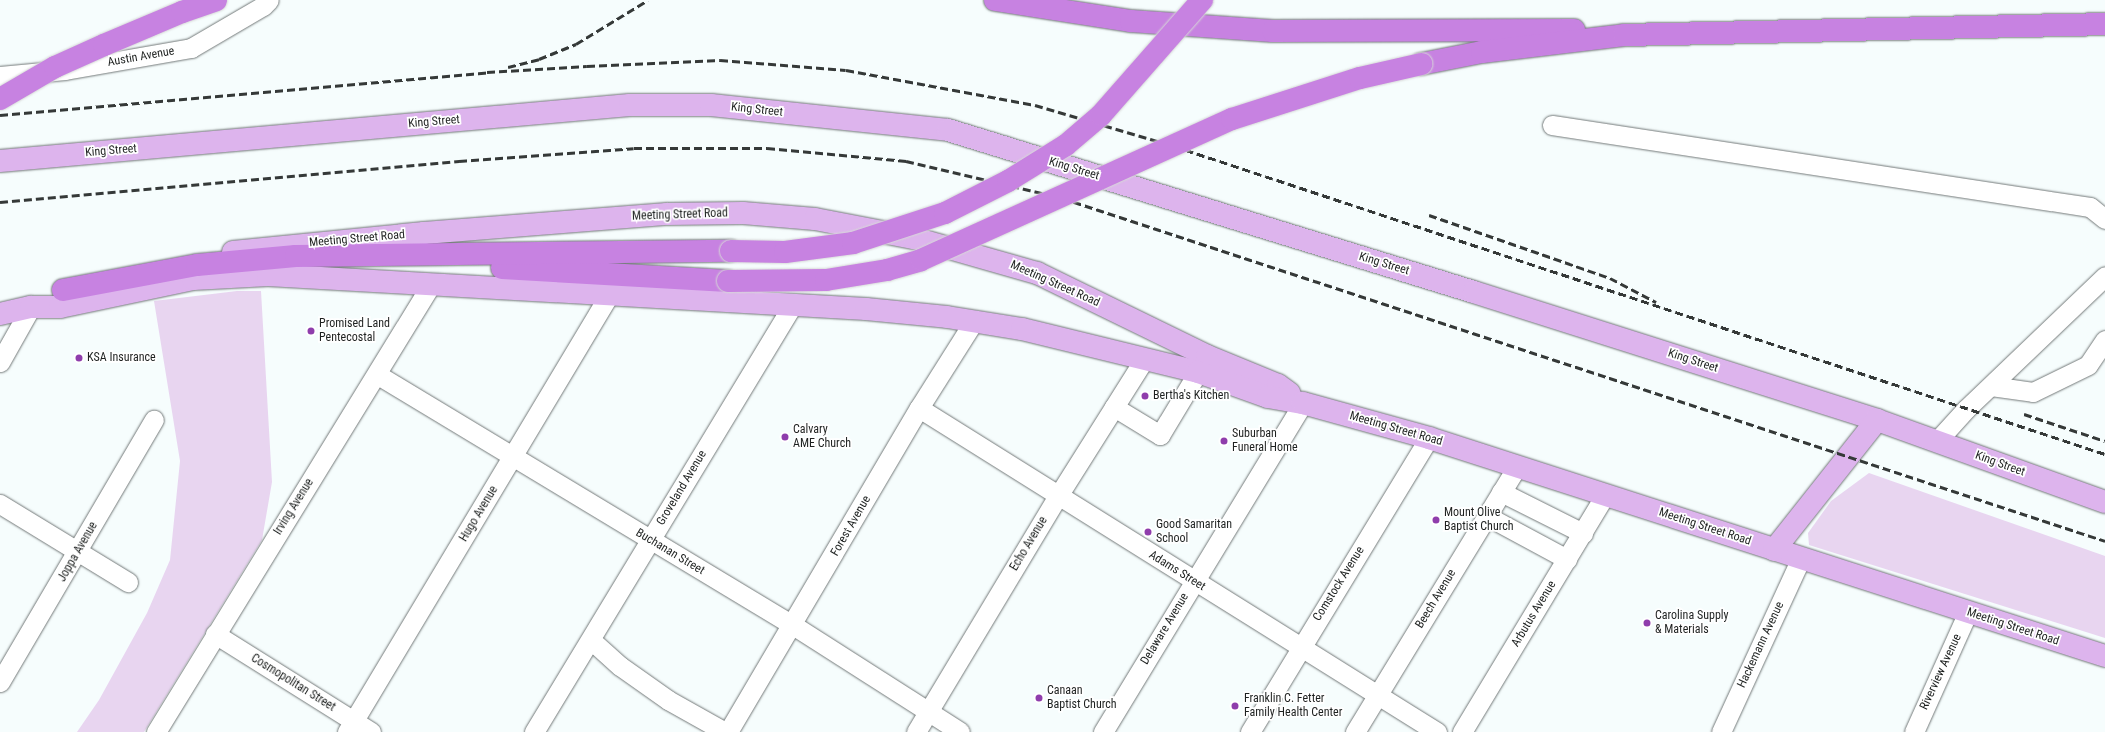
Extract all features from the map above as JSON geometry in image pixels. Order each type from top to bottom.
[{"type":"highway","points":[[0,99],[55,67],[182,12],[216,0]]},
{"type":"highway","points":[[995,0],[1131,21],[1273,31],[1563,29],[1624,35]]},
{"type":"highway","points":[[63,290],[197,265],[296,256],[731,251],[785,252],[852,243],[945,213],[1008,181],[1066,145],[1101,115],[1202,0]]},
{"type":"highway","points":[[152,286],[248,270],[338,267],[456,266],[728,281],[826,280],[886,270],[921,260],[1232,119],[1360,78],[1421,64],[1482,52],[1624,35],[2105,24]]},
{"type":"main road","name":"King Street","points":[[0,161],[630,105],[711,104],[948,130],[1474,292],[1877,420],[2105,502]]},
{"type":"main road","name":"Meeting Street Road","points":[[31,307],[63,290],[177,261],[273,247],[667,214],[735,213],[815,219],[914,238],[1037,273],[1207,356],[1278,385],[1303,403]]},
{"type":"main road","name":"Meeting Street Road","points":[[0,314],[31,307],[60,307],[152,286],[194,279],[251,275],[432,283],[609,295],[866,309],[974,321],[1078,341],[1145,358],[1198,372],[1268,397],[1303,403],[1429,438],[2105,656]]},
{"type":"main road","points":[[1774,550],[1877,420]]},
{"type":"street","name":"Austin Avenue","points":[[0,76],[65,70],[191,48],[263,6],[269,0]]},
{"type":"street","points":[[1552,125],[2090,207],[2105,219]]},
{"type":"street","points":[[1937,441],[1991,386],[2105,276]]},
{"type":"street","name":"Irving Avenue","points":[[156,732],[215,634],[378,375],[432,283]]},
{"type":"street","name":"Hugo Avenue","points":[[350,727],[609,295]]},
{"type":"street","name":"Groveland Avenue","points":[[534,732],[793,305]]},
{"type":"street","points":[[0,362],[31,307]]},
{"type":"street","name":"Forest Avenue","points":[[727,732],[793,625],[919,408],[974,321]]},
{"type":"street","points":[[1991,386],[2033,392],[2088,366],[2105,340]]},
{"type":"street","name":"Echo Avenue","points":[[916,732],[1058,496],[1145,358]]},
{"type":"street","points":[[1114,407],[1160,435],[1198,372]]},
{"type":"street","name":"Buchanan Street","points":[[378,375],[650,541],[793,625],[960,732]]},
{"type":"street","name":"Delaware Avenue","points":[[1103,732],[1303,403]]},
{"type":"street","name":"Adams Street","points":[[919,408],[1194,582],[1437,732]]},
{"type":"street","name":"Joppa Avenue","points":[[0,682],[154,420]]},
{"type":"street","name":"Comstock Avenue","points":[[1250,732],[1429,438]]},
{"type":"street","name":"Beech Avenue","points":[[1355,732],[1517,467]]},
{"type":"street","points":[[1501,492],[1582,533]]},
{"type":"street","name":"Arbutus Avenue","points":[[1462,732],[1606,495]]},
{"type":"street","points":[[0,504],[128,582]]},
{"type":"street","points":[[1487,516],[1567,559]]},
{"type":"street","name":"Hackemann Avenue","points":[[1721,732],[1801,558]]},
{"type":"street","name":"Riverview Avenue","points":[[1914,732],[1968,612]]},
{"type":"street","name":"Cosmopolitan Street","points":[[215,634],[350,727],[371,732]]},
{"type":"street","points":[[591,640],[620,666],[662,695],[727,732]]},
{"type":"shaded area","points":[[237,291],[261,291],[272,482],[262,540],[144,732],[77,732],[99,700],[147,613],[170,560],[180,461],[154,301]]},
{"type":"shaded area","points":[[1869,473],[2105,556],[2105,638],[1809,545],[1808,533],[1831,501]]},
{"type":"railway","points":[[508,67],[539,59],[576,44],[648,0]]},
{"type":"railway","points":[[0,115],[487,72],[587,66],[720,60],[846,70],[1035,105],[1174,146],[2105,454]]},
{"type":"railway","points":[[0,202],[459,161],[634,148],[767,148],[906,161],[1062,198],[2105,541]]},
{"type":"railway","points":[[1429,215],[1610,278],[1656,302]]},
{"type":"railway","points":[[2024,414],[2105,441]]},
{"type":"place","name":"Promised Land Pentecostal","points":[[311,331]]},
{"type":"place","name":"KSA Insurance","points":[[79,358]]},
{"type":"place","name":"Bertha's Kitchen","points":[[1145,396]]},
{"type":"place","name":"Calvary AME Church","points":[[785,437]]},
{"type":"place","name":"Suburban Funeral Home","points":[[1224,441]]},
{"type":"place","name":"Mount Olive Baptist Church","points":[[1436,520]]},
{"type":"place","name":"Good Samaritan School","points":[[1148,532]]},
{"type":"place","name":"Carolina Supply & Materials","points":[[1647,623]]},
{"type":"place","name":"Canaan Baptist Church","points":[[1039,698]]},
{"type":"place","name":"Franklin C. Fetter Family Health Center","points":[[1235,706]]}]
